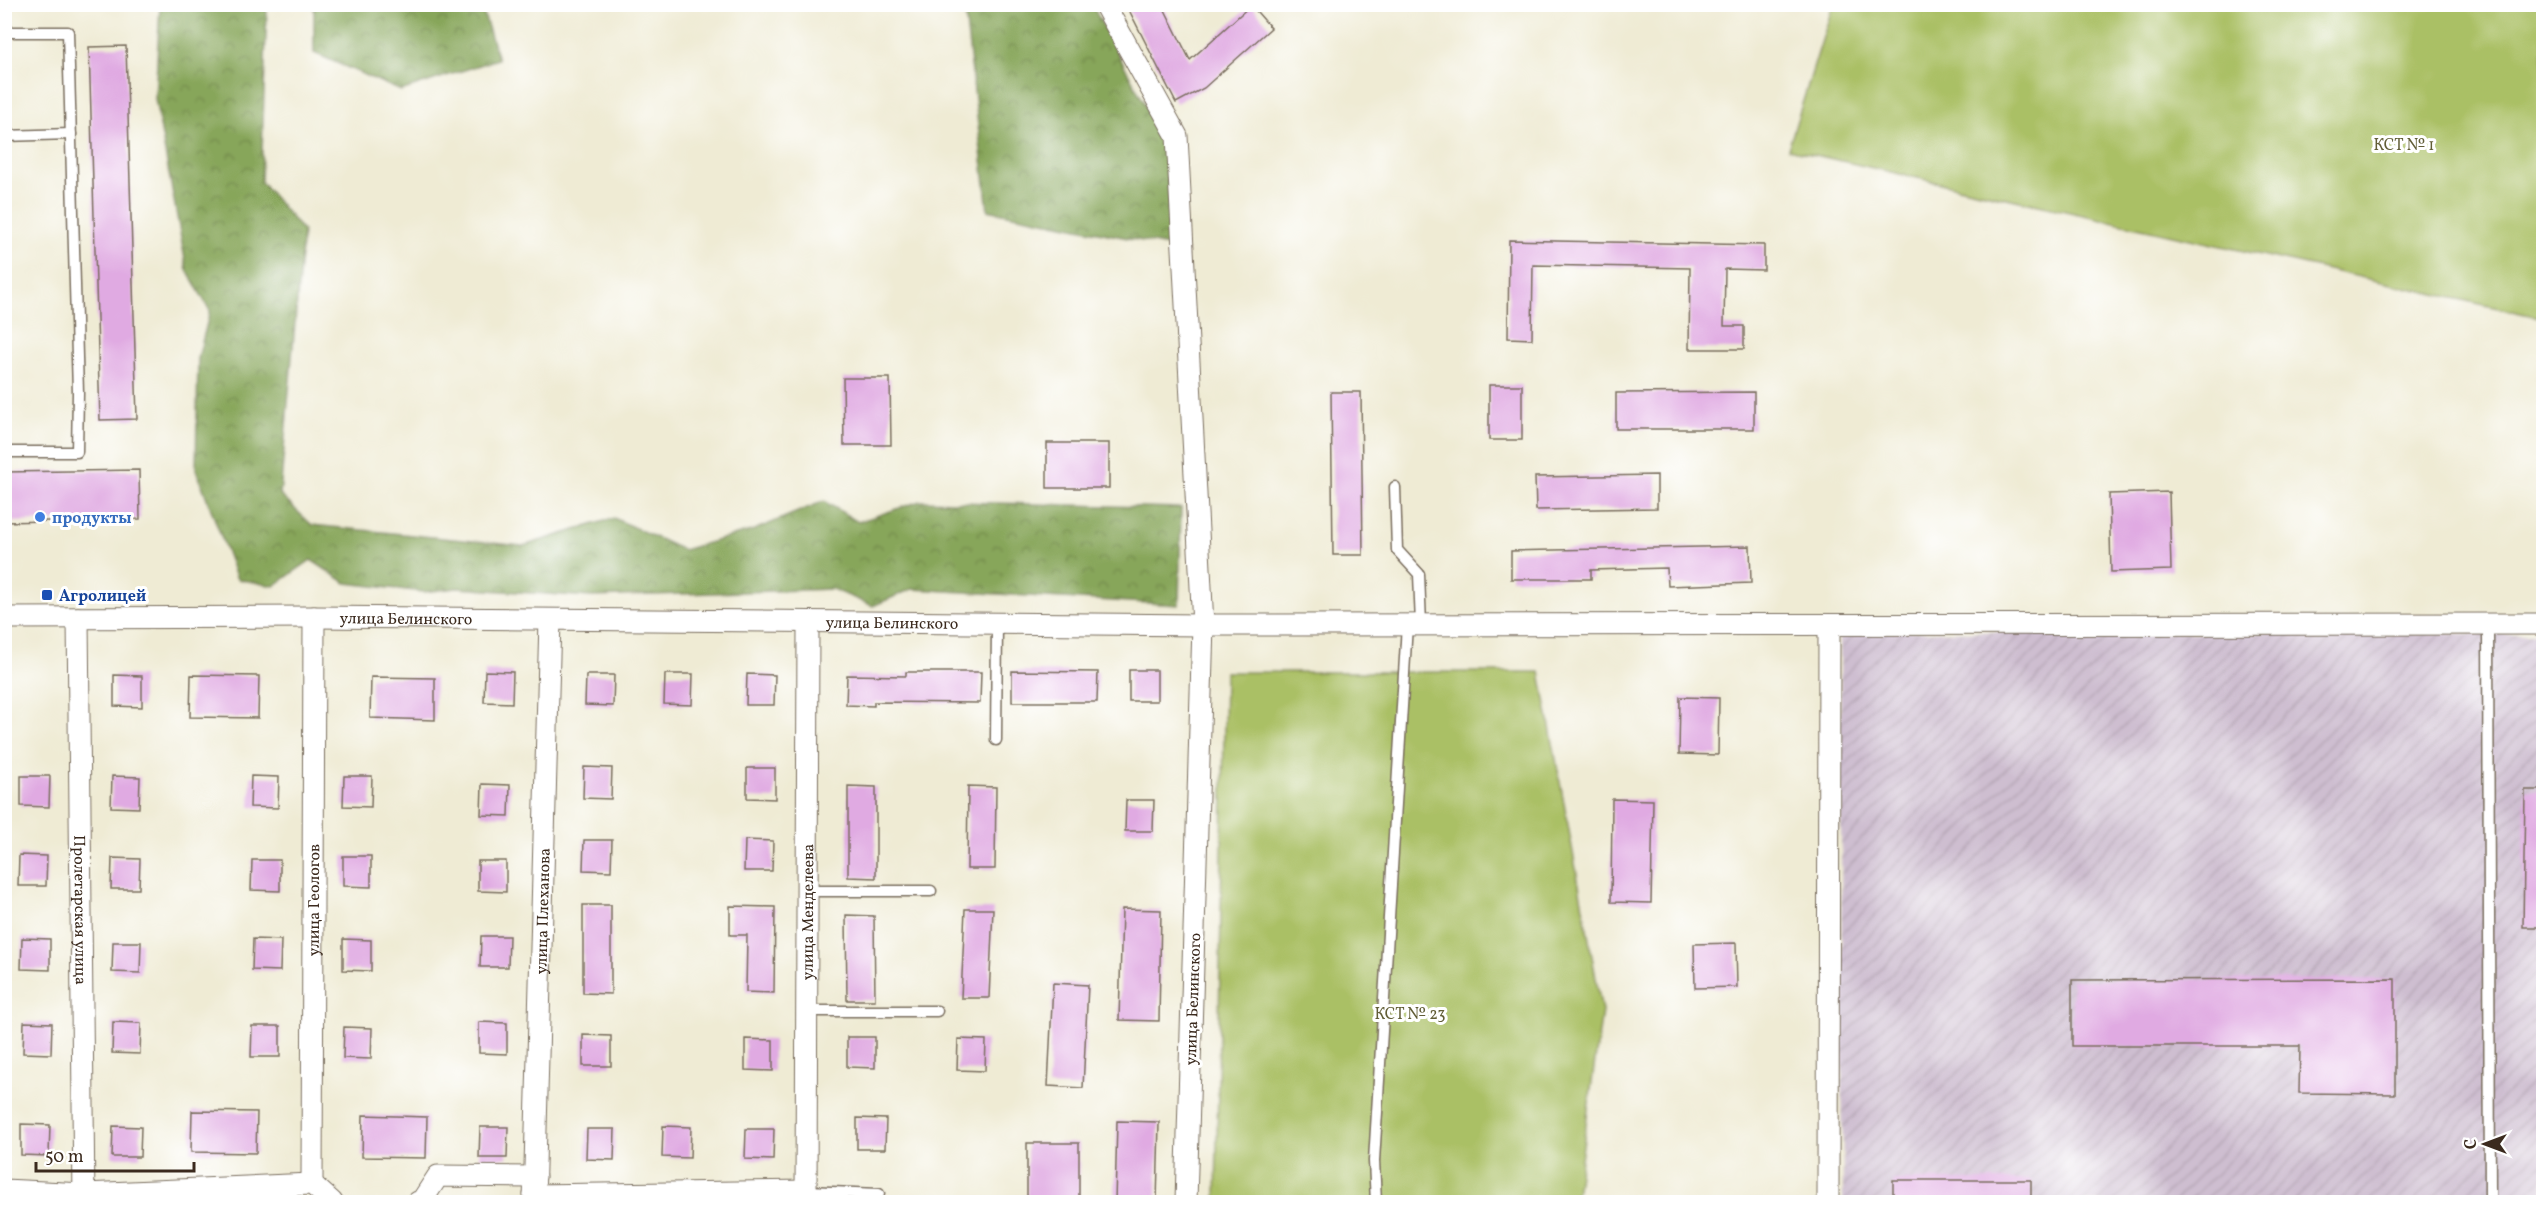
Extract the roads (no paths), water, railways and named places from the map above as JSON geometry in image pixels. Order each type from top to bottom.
[{"type":"street","points":[[1104,4],[1177,136],[1203,625],[2544,624]]},
{"type":"street","name":"улица Белинского","points":[[4,618],[314,617],[1203,625],[1186,1203]]},
{"type":"street","name":"улица Геологов","points":[[312,1184],[314,617]]},
{"type":"street","name":"Пролетарская улица","points":[[78,618],[84,1198]]},
{"type":"street","name":"улица Плеханова","points":[[534,1192],[550,620]]},
{"type":"street","name":"улица Менделеева","points":[[807,1197],[808,623]]},
{"type":"street","points":[[1828,1203],[1829,625]]},
{"type":"street","points":[[418,1203],[421,1202],[438,1176],[534,1192],[807,1197]]},
{"type":"street","points":[[4,1190],[84,1198],[312,1184],[332,1203]]},
{"type":"lane","points":[[4,32],[68,32],[77,452],[4,452]]},
{"type":"lane","points":[[4,136],[70,134]]},
{"type":"lane","points":[[1376,1203],[1374,1161],[1419,574],[1397,550],[1395,487]]},
{"type":"lane","points":[[996,740],[997,624]]},
{"type":"lane","points":[[2488,624],[2490,1203]]},
{"type":"lane","points":[[807,891],[931,891]]},
{"type":"lane","points":[[807,1011],[937,1011]]},
{"type":"lane","points":[[807,1197],[879,1194]]},
{"type":"place","name":"продукты","points":[[40,517]]},
{"type":"place","name":"Агролицей","points":[[47,595]]},
{"type":"park label","name":"КСТ № 1","points":[[2404,144]]},
{"type":"park label","name":"КСТ № 23","points":[[1410,1013]]}]
